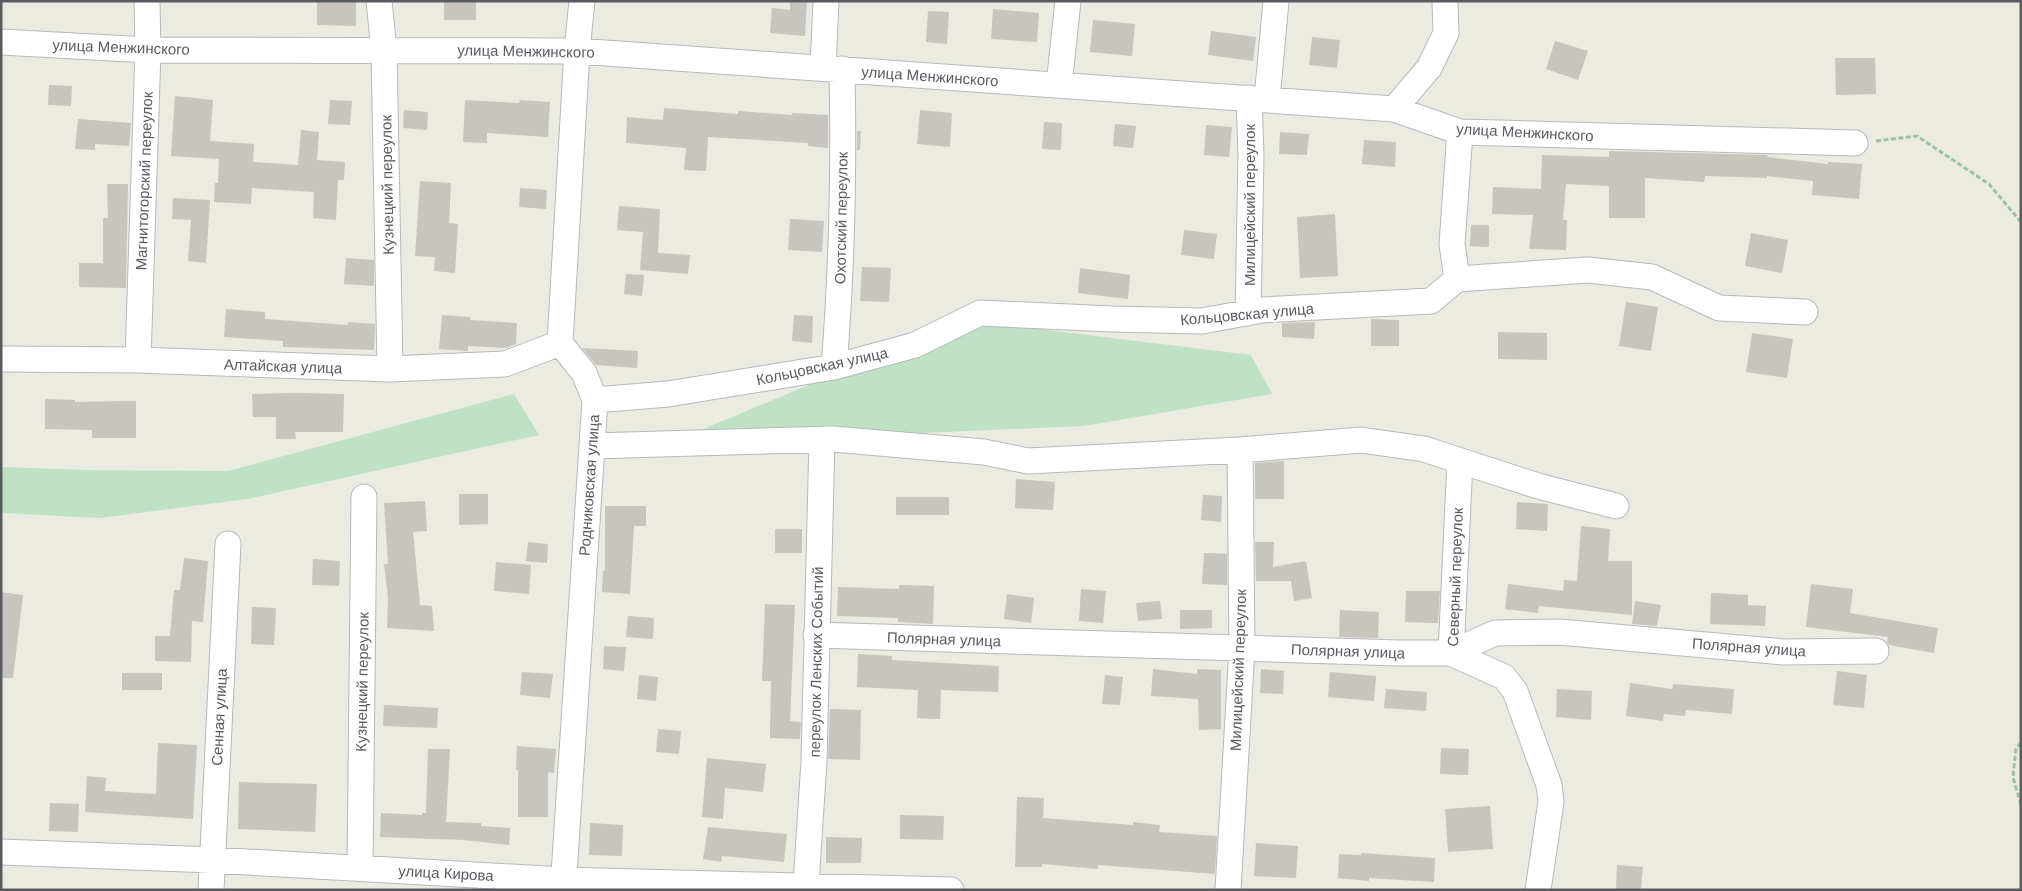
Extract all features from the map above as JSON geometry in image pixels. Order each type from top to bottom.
[{"type":"street","name":"Магнитогорский переулок","points":[[138,360],[148,50],[147,1]]},
{"type":"street","name":"Кузнецкий переулок","points":[[379,1],[384,50],[390,370]]},
{"type":"street","points":[[560,343],[577,51],[582,1]]},
{"type":"street","name":"Охотский переулок","points":[[826,1],[832,69],[843,116],[839,303],[834,366]]},
{"type":"street","points":[[1059,85],[1068,1]]},
{"type":"street","name":"Милицейский переулок","points":[[1248,313],[1251,155],[1258,99],[1276,1]]},
{"type":"street","points":[[1394,108],[1429,68],[1446,34],[1445,1]]},
{"type":"street","name":"улица Менжинского","points":[[1,42],[148,50],[577,51],[1394,108],[1460,132],[1855,143]]},
{"type":"street","points":[[1460,132],[1452,244],[1457,279],[1588,270],[1652,276],[1719,308],[1805,312]]},
{"type":"street","name":"Кольцовская улица","points":[[595,400],[668,394],[834,366],[915,345],[980,313],[1202,321],[1262,310],[1431,302],[1457,279]]},
{"type":"street","name":"Алтайская улица","points":[[1,358],[138,360],[390,370],[505,364],[560,343]]},
{"type":"street","name":"Родниковская улица","points":[[560,343],[584,373],[595,400],[563,885]]},
{"type":"street","points":[[592,446],[822,439],[984,452],[1028,461],[1240,450],[1360,440],[1424,449],[1538,486],[1616,506]]},
{"type":"street","name":"переулок Ленских Событий","points":[[806,886],[814,761],[822,439]]},
{"type":"street","name":"Милицейский переулок","points":[[1228,890],[1242,648],[1240,450]]},
{"type":"street","name":"Северный переулок","points":[[1460,461],[1451,652],[1504,677],[1515,691],[1550,786],[1551,802],[1538,890]]},
{"type":"street","name":"Кузнецкий переулок","points":[[360,867],[364,497]]},
{"type":"street","name":"Сенная улица","points":[[211,890],[228,544]]},
{"type":"street","name":"Полярная улица","points":[[816,635],[1242,648],[1451,652],[1495,633],[1559,632],[1784,652],[1876,651]]},
{"type":"street","name":"улица Кирова","points":[[1,852],[360,867],[563,885],[806,886],[951,890]]},
{"type":"path","points":[[1855,143],[1916,136],[1989,184],[2021,222]]},
{"type":"path","points":[[2021,743],[2016,748],[2013,777],[2021,804]]},
{"type":"green space","points":[[965,320],[1251,355],[1272,394],[1084,426],[667,444]]},
{"type":"green space","points":[[514,394],[539,435],[247,499],[100,518],[1,513],[1,467],[228,471]]},
{"type":"building","points":[[317,1],[356,1],[356,26],[317,25]]},
{"type":"building","points":[[444,1],[476,1],[476,20],[444,20]]},
{"type":"building","points":[[790,1],[807,1],[805,36],[770,33],[772,8],[790,10]]},
{"type":"building","points":[[993,9],[1039,13],[1037,42],[991,39]]},
{"type":"building","points":[[928,11],[949,12],[947,44],[926,42]]},
{"type":"building","points":[[1093,20],[1135,24],[1132,56],[1090,52]]},
{"type":"building","points":[[1211,31],[1256,37],[1253,61],[1208,55]]},
{"type":"building","points":[[1312,37],[1340,40],[1337,68],[1309,65]]},
{"type":"building","points":[[1555,41],[1588,51],[1578,80],[1546,69]]},
{"type":"building","points":[[1835,58],[1875,58],[1876,94],[1836,95]]},
{"type":"building","points":[[49,85],[72,86],[71,106],[48,105]]},
{"type":"building","points":[[175,96],[213,100],[210,141],[254,144],[253,162],[298,165],[301,130],[319,132],[317,160],[345,162],[344,180],[338,180],[336,220],[313,218],[314,192],[252,188],[251,204],[214,202],[215,183],[218,183],[219,159],[171,156]]},
{"type":"building","points":[[330,100],[352,101],[350,125],[328,124]]},
{"type":"building","points":[[465,100],[519,103],[520,100],[550,102],[548,137],[487,133],[487,143],[463,142]]},
{"type":"building","points":[[664,108],[738,114],[738,111],[792,115],[792,113],[828,115],[828,148],[808,146],[808,143],[708,137],[706,171],[684,170],[686,148],[626,143],[627,117],[663,120]]},
{"type":"building","points":[[404,110],[428,112],[427,130],[403,128]]},
{"type":"building","points":[[920,110],[952,113],[950,147],[917,144]]},
{"type":"building","points":[[78,119],[131,123],[129,146],[95,144],[95,150],[75,149]]},
{"type":"building","points":[[1044,122],[1062,123],[1061,150],[1042,149]]},
{"type":"building","points":[[1115,124],[1136,126],[1133,148],[1113,146]]},
{"type":"building","points":[[1206,125],[1232,127],[1229,157],[1204,155]]},
{"type":"building","points":[[857,131],[861,131],[860,150],[857,150]]},
{"type":"building","points":[[1280,132],[1309,134],[1307,155],[1279,154]]},
{"type":"building","points":[[1364,140],[1396,142],[1395,167],[1362,164]]},
{"type":"building","points":[[1609,151],[1768,155],[1767,157],[1828,164],[1828,162],[1862,164],[1859,199],[1812,195],[1813,181],[1767,176],[1767,178],[1705,176],[1704,182],[1645,178],[1645,218],[1609,218],[1609,186],[1566,184],[1563,220],[1567,220],[1566,250],[1529,249],[1533,215],[1492,214],[1493,187],[1541,189],[1542,155],[1609,157]]},
{"type":"building","points":[[420,181],[451,183],[449,223],[458,224],[455,273],[434,271],[435,257],[415,256]]},
{"type":"building","points":[[107,184],[128,184],[126,288],[79,287],[79,263],[103,263],[103,218],[108,218]]},
{"type":"building","points":[[520,188],[547,190],[546,209],[519,207]]},
{"type":"building","points":[[173,198],[210,200],[206,263],[188,261],[191,220],[172,219]]},
{"type":"building","points":[[619,206],[660,209],[658,253],[690,255],[688,274],[640,270],[643,232],[617,230]]},
{"type":"building","points":[[1335,214],[1338,276],[1300,278],[1297,217]]},
{"type":"building","points":[[790,219],[824,221],[822,252],[788,250]]},
{"type":"building","points":[[1471,225],[1489,225],[1489,247],[1470,246]]},
{"type":"building","points":[[1184,230],[1217,234],[1214,259],[1181,255]]},
{"type":"building","points":[[1751,233],[1788,240],[1782,273],[1745,266]]},
{"type":"building","points":[[346,258],[374,260],[374,286],[344,284]]},
{"type":"building","points":[[862,267],[891,268],[889,302],[860,301]]},
{"type":"building","points":[[1080,268],[1130,275],[1128,299],[1078,293]]},
{"type":"building","points":[[626,274],[644,275],[642,296],[624,294]]},
{"type":"building","points":[[1626,302],[1658,307],[1651,351],[1619,346]]},
{"type":"building","points":[[226,309],[265,312],[265,319],[348,325],[348,322],[375,324],[374,350],[283,347],[283,341],[224,337]]},
{"type":"building","points":[[442,315],[470,317],[470,320],[517,323],[516,344],[506,348],[468,346],[468,351],[439,349]]},
{"type":"building","points":[[794,315],[813,316],[812,343],[792,341]]},
{"type":"building","points":[[1371,319],[1399,320],[1399,346],[1371,346]]},
{"type":"building","points":[[1315,322],[1314,339],[1282,337],[1282,323]]},
{"type":"building","points":[[1498,332],[1547,333],[1547,360],[1498,359]]},
{"type":"building","points":[[1752,333],[1793,339],[1787,378],[1746,372]]},
{"type":"building","points":[[582,348],[638,351],[637,368],[596,365]]},
{"type":"building","points":[[252,394],[344,394],[343,432],[295,432],[296,439],[276,439],[276,417],[253,417]]},
{"type":"building","points":[[45,399],[75,400],[75,402],[136,401],[136,438],[92,438],[92,430],[45,429]]},
{"type":"building","points":[[1284,461],[1284,499],[1255,499],[1255,463]]},
{"type":"building","points":[[1016,479],[1055,482],[1053,510],[1015,508]]},
{"type":"building","points":[[459,494],[488,494],[488,524],[459,525]]},
{"type":"building","points":[[1203,495],[1222,496],[1221,522],[1201,520]]},
{"type":"building","points":[[896,497],[949,497],[949,515],[896,515]]},
{"type":"building","points":[[425,501],[427,531],[413,532],[420,605],[432,606],[434,631],[387,628],[388,598],[384,564],[388,564],[384,503]]},
{"type":"building","points":[[1517,502],[1548,504],[1547,531],[1516,529]]},
{"type":"building","points":[[605,506],[646,506],[646,526],[634,526],[630,594],[602,592],[603,571],[605,571]]},
{"type":"building","points":[[1581,526],[1610,529],[1608,561],[1632,561],[1632,615],[1539,606],[1538,613],[1505,609],[1508,584],[1563,591],[1564,580],[1577,581]]},
{"type":"building","points":[[775,529],[802,529],[802,553],[775,553]]},
{"type":"building","points":[[528,542],[548,544],[547,563],[526,561]]},
{"type":"building","points":[[1255,542],[1274,542],[1273,567],[1306,561],[1312,598],[1294,601],[1291,581],[1256,581]]},
{"type":"building","points":[[1204,553],[1227,554],[1227,585],[1202,584]]},
{"type":"building","points":[[184,558],[208,561],[203,622],[192,621],[191,662],[155,661],[155,636],[170,636],[174,590],[180,590]]},
{"type":"building","points":[[313,559],[340,561],[339,586],[312,585]]},
{"type":"building","points":[[496,562],[531,565],[529,594],[494,591]]},
{"type":"building","points":[[1811,584],[1853,589],[1850,613],[1938,628],[1934,653],[1889,645],[1887,642],[1888,637],[1806,627]]},
{"type":"building","points":[[899,585],[934,586],[933,624],[898,622],[898,618],[837,616],[838,587],[899,589]]},
{"type":"building","points":[[1081,589],[1106,591],[1103,623],[1079,621]]},
{"type":"building","points":[[1406,591],[1440,591],[1438,623],[1405,622]]},
{"type":"building","points":[[1,592],[23,595],[13,678],[1,678]]},
{"type":"building","points":[[1711,593],[1748,595],[1748,605],[1766,606],[1765,626],[1710,624]]},
{"type":"building","points":[[1007,594],[1034,598],[1031,623],[1004,619]]},
{"type":"building","points":[[1160,601],[1162,619],[1138,621],[1136,603]]},
{"type":"building","points":[[1635,601],[1661,605],[1657,626],[1632,624]]},
{"type":"building","points":[[765,604],[795,605],[790,721],[801,722],[800,739],[770,738],[771,681],[762,681]]},
{"type":"building","points":[[252,607],[276,608],[274,645],[251,644]]},
{"type":"building","points":[[1180,610],[1212,610],[1212,628],[1180,629]]},
{"type":"building","points":[[1340,610],[1379,612],[1378,638],[1339,637]]},
{"type":"building","points":[[628,616],[654,618],[653,639],[626,637]]},
{"type":"building","points":[[604,646],[626,647],[624,671],[603,669]]},
{"type":"building","points":[[858,654],[892,656],[892,660],[999,666],[998,692],[941,690],[940,719],[917,718],[918,690],[857,687]]},
{"type":"building","points":[[1153,669],[1197,674],[1197,669],[1221,670],[1221,729],[1199,730],[1198,699],[1151,696]]},
{"type":"building","points":[[1261,669],[1284,671],[1283,694],[1260,693]]},
{"type":"building","points":[[1837,671],[1867,675],[1864,708],[1833,705]]},
{"type":"building","points":[[522,672],[553,674],[550,698],[520,695]]},
{"type":"building","points":[[1330,672],[1376,676],[1374,701],[1328,697]]},
{"type":"building","points":[[122,673],[162,673],[162,690],[122,690]]},
{"type":"building","points":[[639,675],[658,677],[656,701],[637,699]]},
{"type":"building","points":[[1105,675],[1123,677],[1120,705],[1102,704]]},
{"type":"building","points":[[1630,683],[1672,689],[1673,684],[1734,689],[1732,714],[1686,710],[1685,716],[1664,714],[1663,721],[1626,716]]},
{"type":"building","points":[[1386,689],[1427,692],[1426,711],[1384,708]]},
{"type":"building","points":[[1557,689],[1592,691],[1591,720],[1556,717]]},
{"type":"building","points":[[384,705],[438,708],[437,728],[383,726]]},
{"type":"building","points":[[830,709],[861,710],[860,760],[828,759]]},
{"type":"building","points":[[658,729],[681,731],[679,754],[656,752]]},
{"type":"building","points":[[158,743],[197,745],[193,819],[85,812],[87,776],[106,778],[105,791],[156,794]]},
{"type":"building","points":[[517,746],[556,749],[554,773],[548,772],[548,817],[518,817]]},
{"type":"building","points":[[1441,748],[1469,749],[1468,775],[1440,774]]},
{"type":"building","points":[[428,749],[450,749],[446,822],[481,823],[481,826],[510,828],[509,845],[464,840],[380,837],[381,813],[422,815],[422,813],[426,813]]},
{"type":"building","points":[[707,758],[766,764],[763,792],[725,788],[723,819],[702,817]]},
{"type":"building","points":[[239,782],[317,784],[315,832],[238,829]]},
{"type":"building","points":[[1017,797],[1044,798],[1043,818],[1133,825],[1133,822],[1160,825],[1159,832],[1217,836],[1215,874],[1098,865],[1098,869],[1042,864],[1042,867],[1015,867]]},
{"type":"building","points":[[50,803],[79,804],[78,832],[49,831]]},
{"type":"building","points":[[1490,806],[1493,849],[1448,852],[1445,809]]},
{"type":"building","points":[[900,815],[944,816],[943,840],[900,839]]},
{"type":"building","points":[[590,823],[623,825],[622,856],[589,855]]},
{"type":"building","points":[[708,827],[787,834],[784,862],[722,856],[721,862],[703,859]]},
{"type":"building","points":[[826,837],[862,838],[861,863],[826,863]]},
{"type":"building","points":[[1256,843],[1298,846],[1296,878],[1254,876]]},
{"type":"building","points":[[1361,853],[1435,858],[1434,882],[1369,878],[1369,881],[1338,878],[1339,854],[1361,855]]},
{"type":"building","points":[[1617,865],[1643,867],[1641,890],[1616,890]]}]
